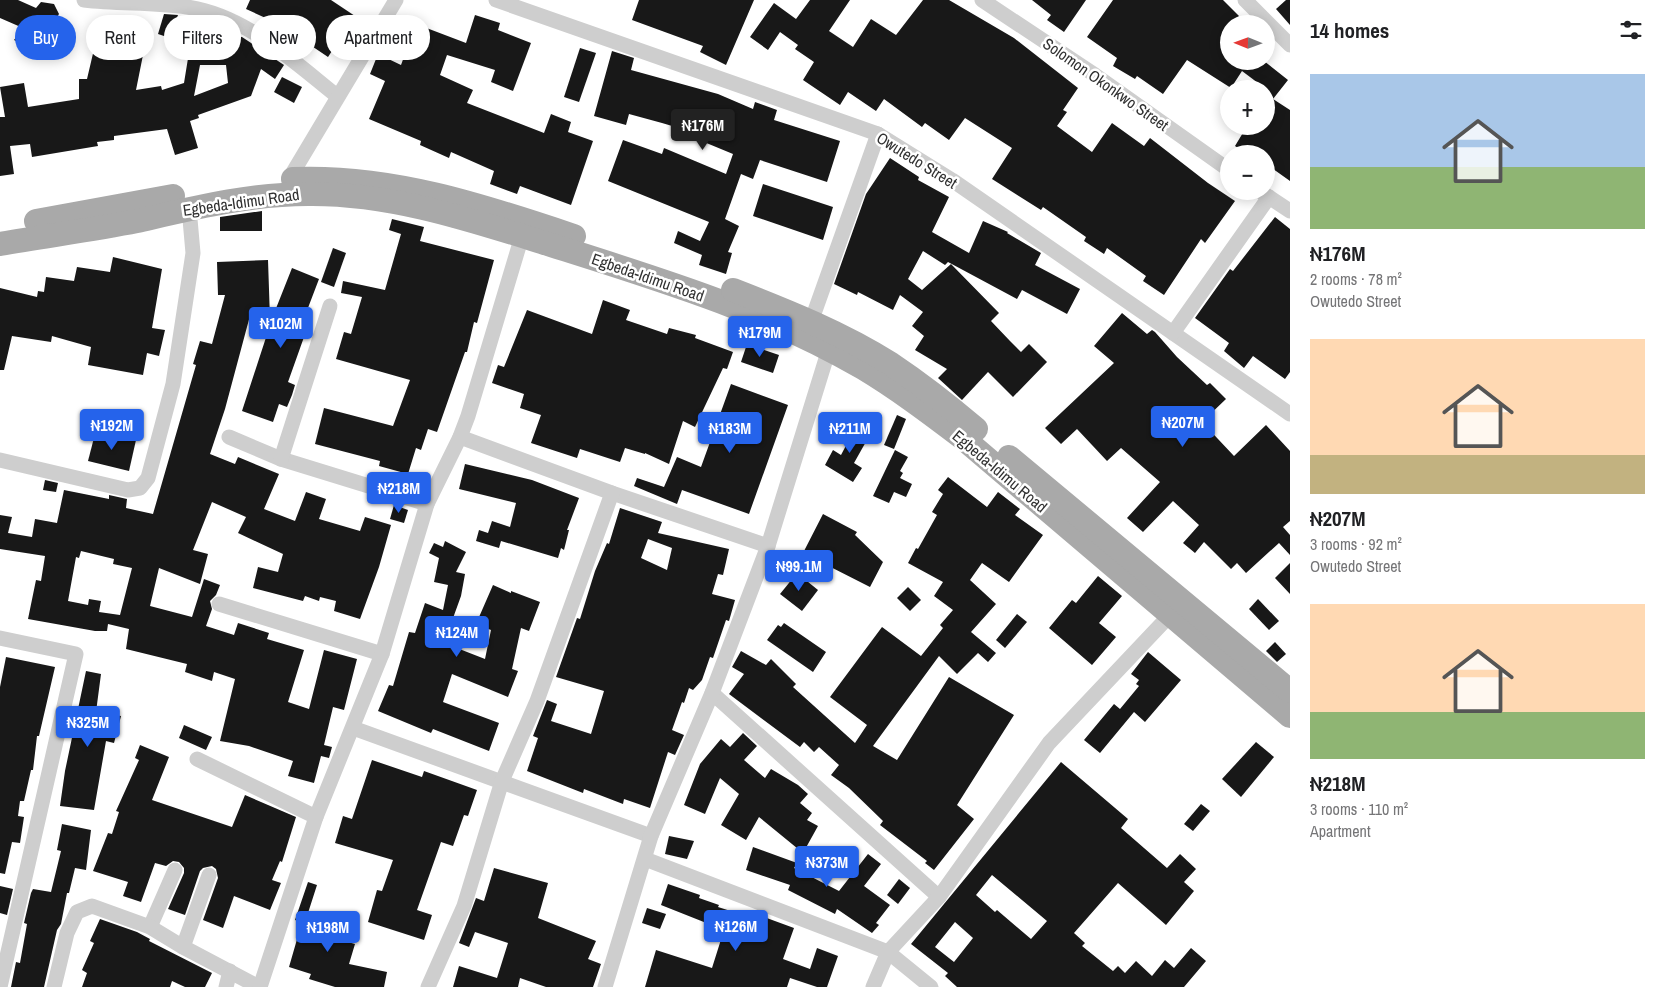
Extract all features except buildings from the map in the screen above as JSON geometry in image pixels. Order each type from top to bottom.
[{"type":"main road","name":"Egbeda-Idimu Road","points":[[0,244],[135,212],[192,192],[289,179],[329,178],[408,187],[501,211],[730,288],[811,322],[891,364],[932,393],[1290,691]]},
{"type":"main road","name":"Egbeda-Idimu Road","points":[[0,227],[189,208],[289,194],[384,200],[441,211],[707,297],[829,349],[908,397],[964,439],[1290,716]]},
{"type":"street","points":[[84,0],[149,2],[190,7],[232,20],[276,48],[337,96]]},
{"type":"street","points":[[289,179],[396,0]]},
{"type":"street","name":"Owutedo Street","points":[[496,0],[878,134],[952,180],[1290,414]]},
{"type":"street","name":"Solomon Okonkwo Street","points":[[982,0],[1096,75],[1220,164]]},
{"type":"street","points":[[1245,0],[1290,45]]},
{"type":"street","points":[[811,322],[878,134]]},
{"type":"street","points":[[1173,333],[1261,200]]},
{"type":"street","points":[[1273,200],[1290,212]]},
{"type":"street","points":[[0,460],[128,490],[140,488],[148,478],[172,384],[193,253],[189,208]]},
{"type":"street","points":[[54,987],[67,933],[77,912],[92,906],[150,926],[183,947],[260,987],[316,817],[382,654],[427,504],[460,437],[522,236]]},
{"type":"street","points":[[281,459],[330,306]]},
{"type":"street","points":[[605,987],[651,836],[712,693],[768,546],[829,349]]},
{"type":"street","points":[[229,437],[281,459],[427,504]]},
{"type":"street","points":[[460,437],[612,493],[768,546]]},
{"type":"street","points":[[428,987],[464,906],[502,782],[537,701],[612,493]]},
{"type":"street","points":[[220,604],[382,654]]},
{"type":"street","points":[[873,987],[888,952],[939,897],[1049,743],[1171,614]]},
{"type":"street","points":[[0,638],[76,654],[0,987]]},
{"type":"street","points":[[712,693],[939,897]]},
{"type":"street","points":[[353,728],[651,836]]},
{"type":"street","points":[[196,759],[316,817]]},
{"type":"street","points":[[645,860],[888,952],[931,987]]},
{"type":"street","points":[[150,926],[175,870]]},
{"type":"street","points":[[183,947],[209,875]]},
{"type":"street","points":[[226,987],[230,971]]}]
